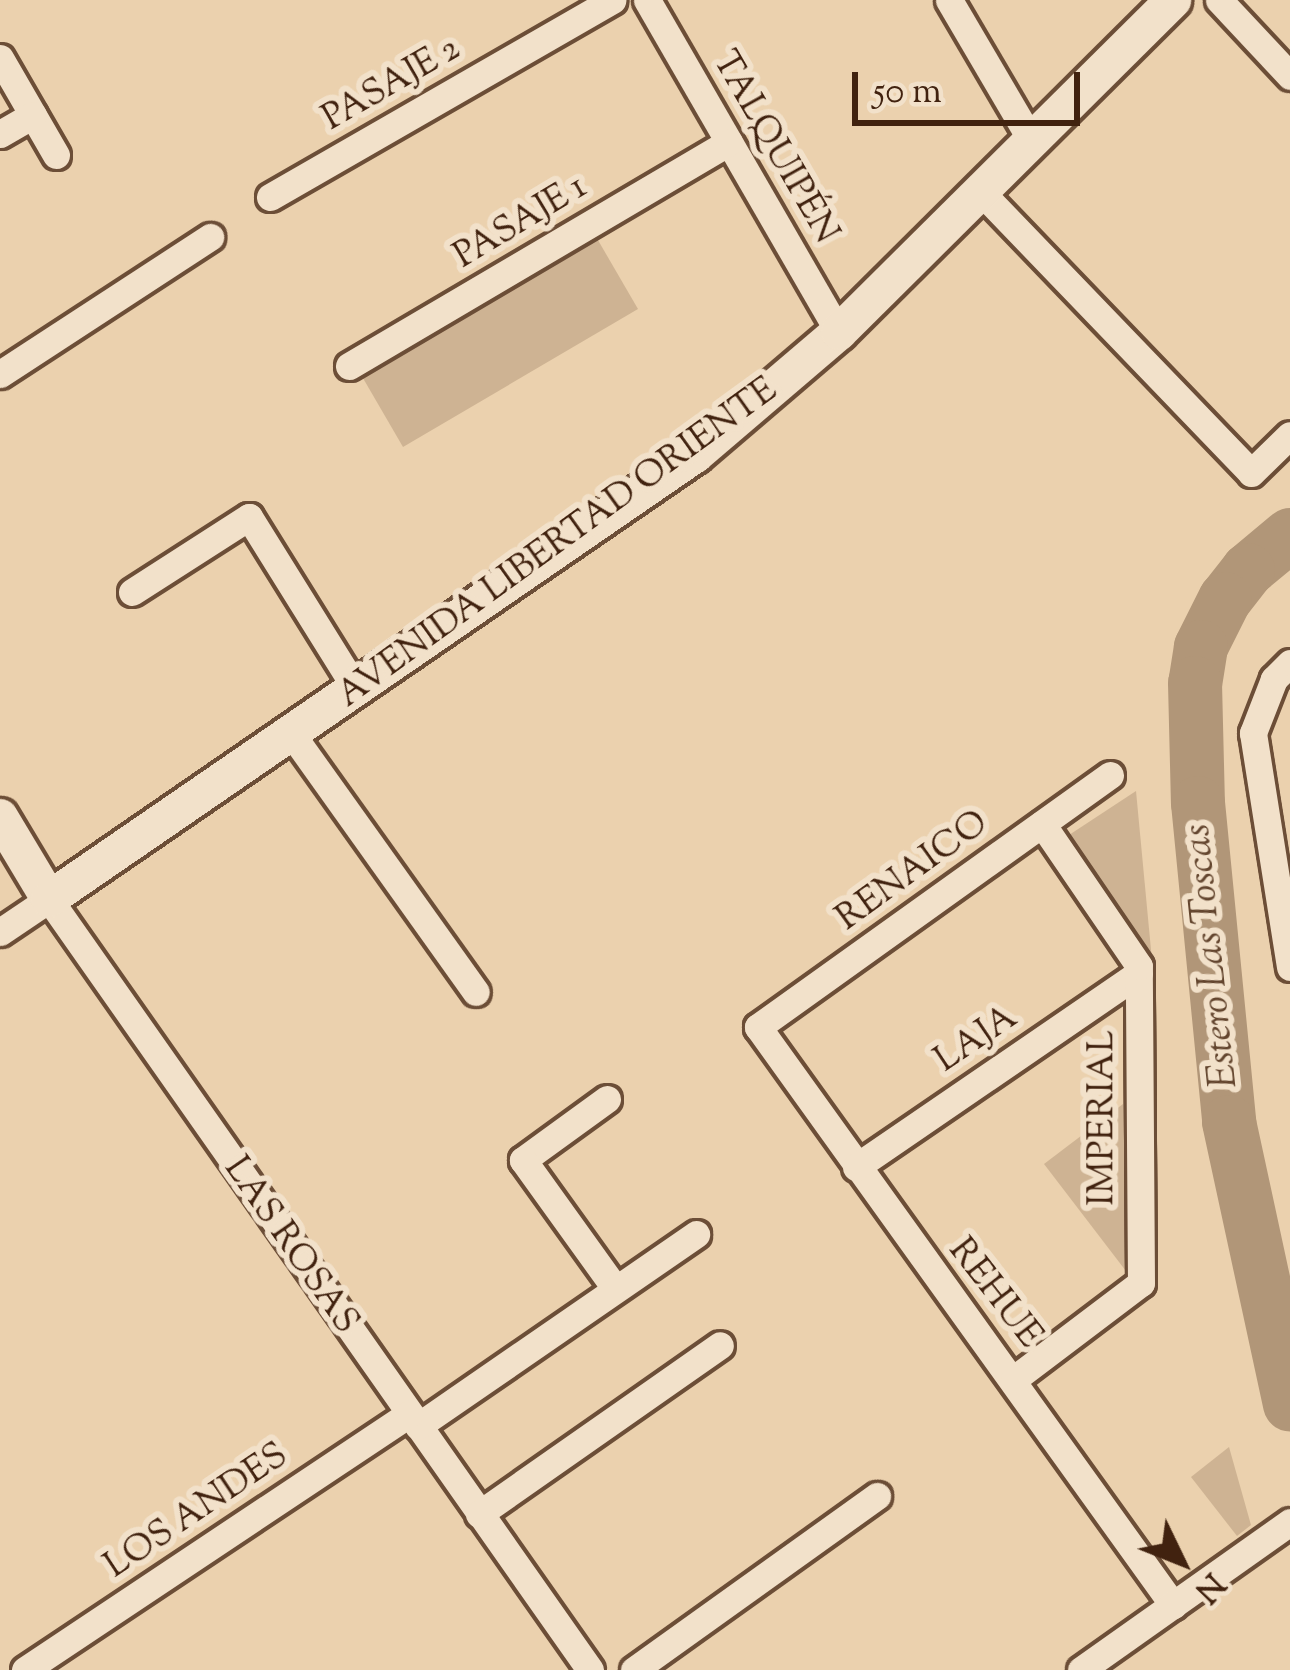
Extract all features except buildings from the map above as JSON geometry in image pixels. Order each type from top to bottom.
[{"type":"main road","name":"AVENIDA LIBERTAD ORIENTE","points":[[49,898],[695,455],[839,332],[1173,0]]},
{"type":"main road","name":"LAS ROSAS","points":[[0,817],[49,898]]},
{"type":"street","name":"PASAJE 2","points":[[270,196],[612,0]]},
{"type":"street","name":"TALQUIPÉN","points":[[647,0],[839,332]]},
{"type":"street","points":[[949,0],[1033,143]]},
{"type":"street","points":[[1219,0],[1290,76]]},
{"type":"street","points":[[0,58],[56,155]]},
{"type":"street","points":[[0,134],[33,115]]},
{"type":"street","name":"PASAJE 1","points":[[349,366],[729,142]]},
{"type":"street","points":[[982,193],[1251,473],[1290,435]]},
{"type":"street","points":[[0,374],[210,237]]},
{"type":"street","points":[[132,592],[249,518],[356,689]]},
{"type":"street","points":[[1284,675],[1253,733],[1286,904],[1290,967]]},
{"type":"street","points":[[291,733],[476,992]]},
{"type":"street","name":"RENAICO","points":[[758,1027],[1110,775]]},
{"type":"street","points":[[1042,824],[1138,973]]},
{"type":"street","name":"AVENIDA LIBERTAD ORIENTE","points":[[0,932],[49,898]]},
{"type":"street","name":"LAS ROSAS","points":[[49,898],[590,1670]]},
{"type":"street","name":"LAJA","points":[[856,1167],[1138,973]]},
{"type":"street","name":"IMPERIAL","points":[[1014,1379],[1141,1283],[1138,973]]},
{"type":"street","name":"REHUE","points":[[758,1027],[1173,1605]]},
{"type":"street","points":[[607,1099],[523,1160],[615,1288]]},
{"type":"street","name":"LOS ANDES","points":[[25,1670],[696,1234]]},
{"type":"street","points":[[479,1514],[720,1345]]},
{"type":"street","points":[[634,1670],[877,1496]]},
{"type":"street","points":[[1081,1670],[1285,1526]]},
{"type":"shaded area","points":[[595,235],[638,309],[403,447],[360,373]]},
{"type":"shaded area","points":[[1136,791],[1153,971],[1066,837]]},
{"type":"shaded area","points":[[1123,1104],[1129,1275],[1044,1164]]},
{"type":"shaded area","points":[[1229,1447],[1251,1525],[1237,1536],[1191,1477]]},
{"type":"waterway","name":"Estero Las Toscas","points":[[1290,535],[1248,570],[1225,599],[1201,647],[1195,683],[1198,803],[1229,1122],[1290,1404]]}]
